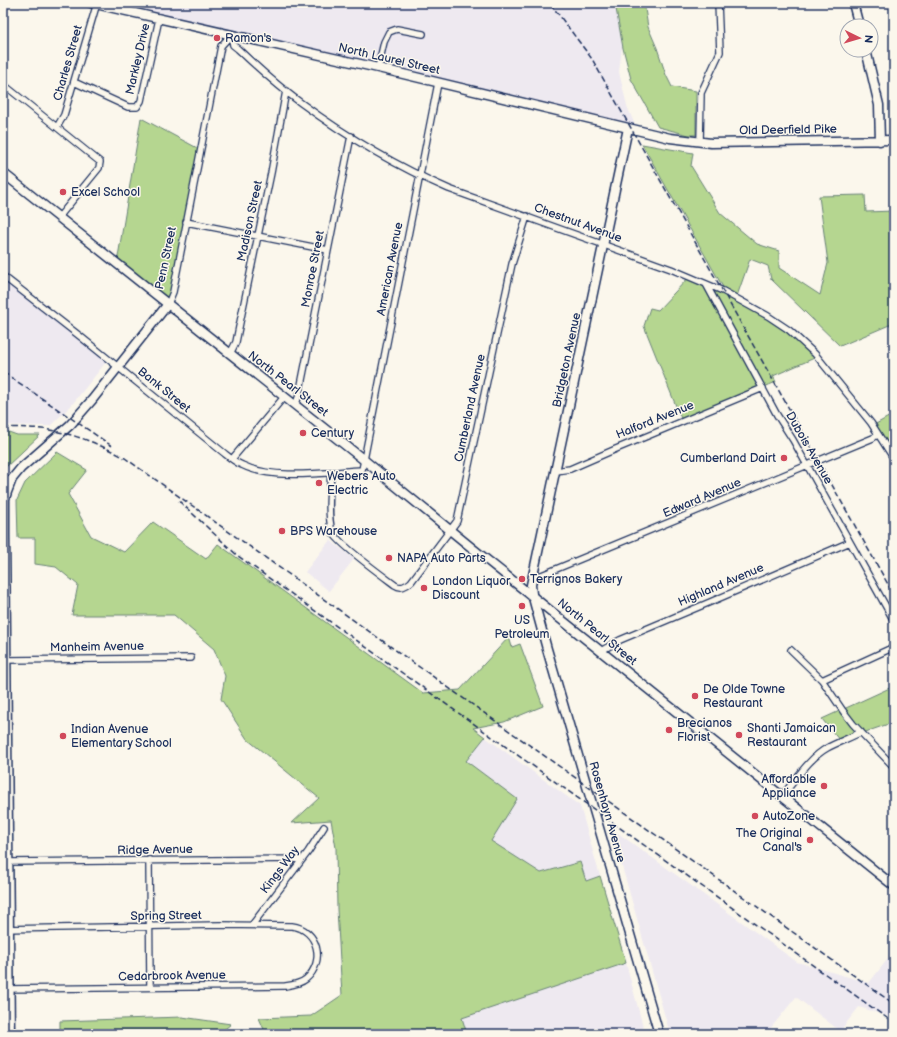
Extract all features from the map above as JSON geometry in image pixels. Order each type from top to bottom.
[{"type":"street","name":"North Laurel Street","points":[[95,3],[682,140]]},
{"type":"street","name":"Charles Street","points":[[57,127],[64,115],[95,3]]},
{"type":"street","points":[[700,142],[701,93],[720,52],[718,3]]},
{"type":"street","points":[[853,3],[857,18]]},
{"type":"street","name":"Markley Drive","points":[[74,82],[128,107],[137,107],[140,101],[159,19]]},
{"type":"street","points":[[378,68],[384,42],[389,32],[397,29],[423,34]]},
{"type":"street","name":"Chestnut Avenue","points":[[231,35],[233,45],[302,104],[351,136],[419,176],[449,189],[671,269],[742,301],[768,316],[788,330],[815,354],[871,423],[894,458]]},
{"type":"street","name":"Penn Street","points":[[11,480],[21,468],[70,425],[118,368],[168,304],[173,292],[221,46],[231,35]]},
{"type":"street","points":[[868,58],[879,105],[880,141]]},
{"type":"street","name":"American Avenue","points":[[364,460],[438,83]]},
{"type":"street","points":[[3,84],[100,162],[99,168],[59,217]]},
{"type":"street","name":"Madison Street","points":[[230,354],[237,337],[271,173],[286,91]]},
{"type":"street","name":"Bridgeton Avenue","points":[[533,596],[531,585],[532,579],[628,128]]},
{"type":"street","name":"Monroe Street","points":[[294,405],[299,395],[351,136]]},
{"type":"street","name":"Old Deerfield Pike","points":[[682,140],[700,142],[770,143],[894,140]]},
{"type":"street","name":"North Pearl Street","points":[[3,173],[364,460],[450,531],[894,886]]},
{"type":"street","name":"Cumberland Avenue","points":[[331,472],[330,518],[333,534],[395,586],[404,587],[411,582],[457,521],[512,264],[526,216]]},
{"type":"street","points":[[186,222],[328,250]]},
{"type":"street","name":"Bank Street","points":[[3,276],[232,459],[250,468],[268,472],[303,474],[362,470],[364,460]]},
{"type":"street","name":"Dubois Avenue","points":[[706,284],[718,309],[894,622]]},
{"type":"street","name":"Halford Avenue","points":[[556,471],[570,469],[616,448],[763,388]]},
{"type":"street","points":[[232,459],[284,396]]},
{"type":"street","name":"Edward Avenue","points":[[532,579],[873,438],[878,434]]},
{"type":"street","points":[[3,478],[11,480],[5,499],[4,570],[5,744],[8,862],[6,989],[10,1034]]},
{"type":"street","name":"Highland Avenue","points":[[602,651],[620,640],[850,542]]},
{"type":"street","name":"Rosenhayn Avenue","points":[[533,596],[659,1034]]},
{"type":"street","points":[[822,680],[894,647]]},
{"type":"street","points":[[791,650],[822,680],[843,711],[894,767]]},
{"type":"street","name":"Manheim Avenue","points":[[5,660],[191,658]]},
{"type":"street","points":[[782,796],[810,761],[819,753],[826,748],[861,732]]},
{"type":"street","name":"Kings Way","points":[[252,926],[324,827]]},
{"type":"street","name":"Ridge Avenue","points":[[8,862],[302,859]]},
{"type":"street","points":[[148,860],[150,987]]},
{"type":"street","name":"Spring Street","points":[[6,929],[292,926],[302,928],[312,937],[316,950]]},
{"type":"street","name":"Cedarbrook Avenue","points":[[6,989],[295,985],[306,980],[310,974],[317,959],[316,950]]},
{"type":"shaded area","points":[[97,3],[616,3],[622,47],[619,72],[627,106],[637,130]]},
{"type":"shaded area","points":[[3,272],[110,357],[70,407],[50,426],[3,425]]},
{"type":"shaded area","points":[[330,540],[354,559],[329,591],[305,572]]},
{"type":"shaded area","points":[[485,737],[580,806],[600,876],[586,881],[579,862],[541,873],[490,841],[466,761]]},
{"type":"shaded area","points":[[611,828],[797,962],[869,983],[894,951],[894,1018],[859,1007],[840,1031],[796,997],[766,1034],[670,1034]]},
{"type":"shaded area","points":[[626,963],[645,1034],[467,1034],[462,1018]]},
{"type":"green space","points":[[615,3],[644,3],[648,27],[672,87],[696,91],[696,135],[689,135],[658,127],[631,79],[623,48]]},
{"type":"green space","points":[[141,118],[201,150],[168,304],[117,263]]},
{"type":"green space","points":[[642,144],[693,153],[691,166],[720,213],[757,244],[779,251],[779,268],[820,295],[828,263],[819,196],[865,195],[866,212],[894,211],[894,323],[840,346],[771,279],[768,266],[750,259],[737,296],[819,356],[773,376],[776,382],[682,421],[644,326],[650,308],[658,310],[690,276],[724,289]]},
{"type":"green space","points":[[894,414],[894,457],[874,425]]},
{"type":"green space","points":[[3,430],[17,435],[40,435],[6,467],[3,472]]},
{"type":"green space","points":[[57,452],[87,470],[68,494],[91,536],[124,552],[153,522],[206,559],[218,544],[423,693],[460,690],[509,637],[512,647],[520,644],[543,706],[504,722],[473,728],[485,737],[466,761],[517,799],[491,841],[541,873],[580,862],[586,881],[600,876],[626,963],[462,1018],[467,1034],[266,1034],[259,1018],[311,1016],[342,995],[337,909],[336,848],[331,820],[292,823],[319,798],[247,739],[221,699],[225,676],[214,649],[174,615],[72,615],[78,585],[56,567],[35,564],[35,538],[18,538],[17,500],[25,483]]},
{"type":"green space","points":[[894,686],[894,722],[840,741],[822,719]]},
{"type":"green space","points":[[182,1017],[231,1024],[219,1034],[60,1034],[60,1021]]},
{"type":"railway","points":[[550,3],[592,59],[894,595]]},
{"type":"railway","points":[[3,372],[112,446]]},
{"type":"railway","points":[[3,428],[36,428],[51,430],[81,438],[125,458],[894,1004]]},
{"type":"railway","points":[[179,501],[238,556],[894,1023]]},
{"type":"place","name":"Ramon's","points":[[217,38]]},
{"type":"place","name":"Excel School","points":[[63,192]]},
{"type":"place","name":"Century","points":[[303,433]]},
{"type":"place","name":"Cumberland Dairt","points":[[784,458]]},
{"type":"place","name":"Webers Auto Electric","points":[[319,483]]},
{"type":"place","name":"BPS Warehouse","points":[[282,531]]},
{"type":"place","name":"NAPA Auto Parts","points":[[389,558]]},
{"type":"place","name":"Terrignos Bakery","points":[[522,579]]},
{"type":"place","name":"London Liquor Discount","points":[[424,588]]},
{"type":"place","name":"US Petroleum","points":[[522,606]]},
{"type":"place","name":"De Olde Towne Restaurant","points":[[695,696]]},
{"type":"place","name":"Brecianos Florist","points":[[669,730]]},
{"type":"place","name":"Shanti Jamaican Restaurant","points":[[739,735]]},
{"type":"place","name":"Indian Avenue Elementary School","points":[[63,736]]},
{"type":"place","name":"Affordable Appliance","points":[[824,786]]},
{"type":"place","name":"AutoZone","points":[[755,816]]},
{"type":"place","name":"The Original Canal's","points":[[810,840]]}]
